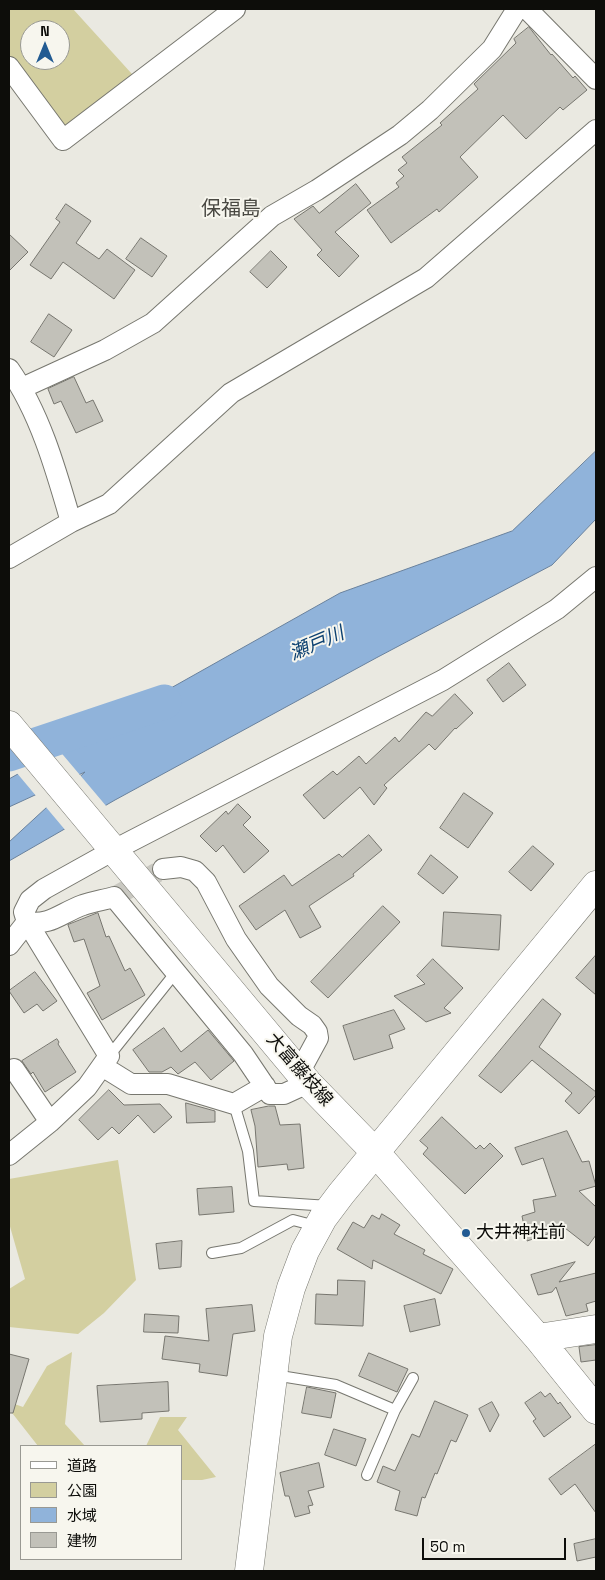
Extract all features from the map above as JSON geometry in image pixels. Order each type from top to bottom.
[{"type":"main road","name":"大富藤枝線","points":[[9,725],[304,1078],[376,1153],[538,1338],[596,1410]]},
{"type":"main road","points":[[249,1571],[278,1336],[291,1288],[305,1251],[325,1216],[596,885]]},
{"type":"main road","points":[[538,1338],[596,1329]]},
{"type":"street","points":[[9,67],[63,140],[235,9]]},
{"type":"street","points":[[22,388],[105,350],[153,323],[272,216],[317,190],[400,135],[430,110],[492,49],[517,9]]},
{"type":"street","points":[[528,9],[596,79]]},
{"type":"street","points":[[9,558],[71,522],[109,504],[230,393],[426,278],[596,130]]},
{"type":"street","points":[[9,370],[22,388],[54,464],[71,522]]},
{"type":"street","points":[[265,1086],[234,1104],[168,1084],[131,1084],[106,1061],[26,922],[24,912],[30,900],[109,843],[443,680],[557,609],[596,577]]},
{"type":"street","points":[[26,922],[38,924],[49,922],[63,913],[86,904],[114,897],[243,1054],[270,1094],[284,1094],[304,1078],[318,1038],[317,1032],[312,1025],[299,1016],[269,986],[236,939],[206,882],[195,871],[181,867],[163,869]]},
{"type":"street","points":[[9,946],[26,922]]},
{"type":"street","points":[[9,1155],[50,1122],[87,1087],[106,1061]]},
{"type":"street","points":[[14,1068],[50,1122]]},
{"type":"lane","points":[[106,1061],[176,972]]},
{"type":"lane","points":[[234,1104],[248,1151],[254,1201],[325,1216]]},
{"type":"lane","points":[[212,1253],[241,1248],[293,1220],[325,1216]]},
{"type":"lane","points":[[273,1375],[336,1385],[394,1410]]},
{"type":"lane","points":[[367,1475],[394,1410],[413,1378]]},
{"type":"green space","points":[[9,9],[73,9],[132,74],[63,129],[9,57]]},
{"type":"green space","points":[[118,1160],[136,1280],[104,1313],[78,1334],[9,1327],[9,1289],[25,1279],[9,1223],[9,1179]]},
{"type":"green space","points":[[72,1352],[65,1424],[84,1445],[37,1445],[9,1409],[9,1402],[23,1407],[47,1366]]},
{"type":"green space","points":[[160,1417],[187,1417],[178,1430],[216,1477],[202,1480],[182,1480],[182,1445],[146,1445]]},
{"type":"water","points":[[596,451],[596,519],[552,565],[115,800],[9,861],[9,842],[85,772],[9,807],[9,779],[340,593],[512,531]]},
{"type":"pier","points":[[58,749],[107,807],[66,831],[45,806],[73,780],[37,797],[16,772]]},
{"type":"building","points":[[529,27],[551,55],[573,78],[575,76],[587,90],[563,110],[560,107],[526,139],[503,115],[460,157],[478,177],[439,212],[437,209],[391,243],[367,210],[399,187],[396,183],[404,176],[398,170],[407,163],[402,157],[442,125],[440,123],[478,89],[474,84],[516,43],[514,39]]},
{"type":"building","points":[[356,184],[371,203],[335,232],[359,256],[339,277],[317,255],[322,250],[294,219],[313,206],[319,213]]},
{"type":"building","points":[[66,204],[91,221],[76,243],[99,259],[107,249],[135,270],[114,299],[63,262],[51,279],[30,265],[60,222],[56,219]]},
{"type":"building","points":[[9,234],[28,252],[9,271]]},
{"type":"building","points":[[141,238],[167,256],[152,277],[126,259]]},
{"type":"building","points":[[271,251],[287,267],[267,288],[250,272]]},
{"type":"building","points":[[49,314],[72,330],[54,357],[31,342]]},
{"type":"building","points":[[74,377],[86,403],[93,400],[103,421],[76,433],[61,401],[54,404],[48,389]]},
{"type":"building","points":[[509,663],[526,685],[503,702],[487,680]]},
{"type":"building","points":[[455,694],[473,713],[455,728],[435,750],[429,744],[384,785],[387,788],[374,805],[360,787],[324,819],[303,795],[333,771],[337,775],[359,756],[366,764],[395,737],[399,742],[426,712],[432,716]]},
{"type":"building","points":[[464,793],[493,813],[468,848],[440,828]]},
{"type":"building","points":[[238,804],[251,817],[243,825],[269,851],[244,873],[223,845],[216,852],[200,836],[226,811],[228,814]]},
{"type":"building","points":[[369,835],[382,850],[353,874],[354,876],[309,906],[321,927],[300,938],[285,910],[256,930],[239,906],[284,875],[292,886],[339,854],[342,857]]},
{"type":"building","points":[[533,846],[554,864],[531,891],[509,872]]},
{"type":"building","points":[[431,855],[458,877],[443,894],[418,874]]},
{"type":"building","points":[[383,906],[400,922],[328,998],[311,982]]},
{"type":"building","points":[[444,912],[501,915],[499,950],[442,946]]},
{"type":"building","points":[[98,913],[106,937],[109,936],[125,971],[130,968],[145,995],[102,1020],[87,993],[100,986],[84,939],[74,942],[68,925]]},
{"type":"building","points":[[596,955],[596,995],[576,978]]},
{"type":"building","points":[[433,959],[463,988],[444,1008],[451,1013],[426,1022],[394,996],[425,984],[417,976]]},
{"type":"building","points":[[35,972],[57,1001],[43,1011],[37,1004],[24,1013],[9,991]]},
{"type":"building","points":[[543,999],[561,1014],[539,1047],[596,1092],[596,1095],[579,1114],[565,1101],[572,1093],[532,1060],[501,1093],[479,1076]]},
{"type":"building","points":[[394,1010],[405,1029],[389,1035],[393,1048],[354,1060],[343,1026]]},
{"type":"building","points":[[164,1028],[181,1052],[208,1030],[234,1061],[211,1080],[195,1062],[178,1074],[171,1067],[162,1072],[149,1072],[133,1050]]},
{"type":"building","points":[[57,1039],[58,1044],[76,1072],[45,1092],[33,1072],[31,1074],[22,1061]]},
{"type":"building","points":[[109,1090],[124,1105],[160,1104],[172,1117],[154,1133],[138,1115],[119,1134],[112,1127],[98,1140],[79,1120]]},
{"type":"building","points":[[186,1103],[215,1111],[215,1122],[187,1123]]},
{"type":"building","points":[[275,1106],[280,1125],[300,1124],[304,1168],[288,1170],[287,1164],[258,1167],[255,1126],[251,1110]]},
{"type":"building","points":[[442,1117],[476,1149],[480,1145],[484,1149],[490,1143],[503,1156],[465,1194],[423,1154],[428,1148],[420,1141]]},
{"type":"building","points":[[567,1131],[582,1162],[589,1161],[596,1186],[579,1191],[596,1207],[596,1235],[588,1246],[565,1228],[527,1241],[522,1216],[535,1212],[533,1200],[556,1196],[543,1158],[522,1165],[515,1148]]},
{"type":"building","points":[[232,1187],[234,1212],[199,1215],[197,1189]]},
{"type":"building","points":[[382,1214],[400,1225],[394,1234],[425,1250],[423,1254],[453,1269],[441,1294],[373,1260],[372,1269],[337,1249],[353,1222],[364,1228],[372,1215],[379,1219]]},
{"type":"building","points":[[182,1241],[181,1267],[159,1269],[156,1244]]},
{"type":"building","points":[[575,1262],[559,1282],[596,1273],[596,1301],[586,1304],[588,1311],[566,1316],[556,1287],[552,1292],[538,1295],[531,1275]]},
{"type":"building","points":[[338,1280],[365,1281],[363,1326],[315,1324],[316,1294],[337,1295]]},
{"type":"building","points":[[435,1299],[440,1325],[410,1332],[404,1306]]},
{"type":"building","points":[[252,1305],[255,1331],[233,1334],[227,1376],[199,1372],[200,1364],[162,1359],[165,1336],[209,1341],[206,1309]]},
{"type":"building","points":[[145,1314],[179,1316],[178,1333],[144,1332]]},
{"type":"building","points":[[596,1345],[596,1360],[581,1362],[579,1347]]},
{"type":"building","points":[[369,1353],[408,1369],[397,1392],[359,1376]]},
{"type":"building","points":[[9,1354],[29,1359],[13,1413],[9,1413]]},
{"type":"building","points":[[168,1382],[169,1411],[142,1413],[142,1419],[100,1422],[97,1386]]},
{"type":"building","points":[[307,1387],[336,1393],[331,1418],[302,1413]]},
{"type":"building","points":[[541,1392],[545,1397],[550,1393],[558,1404],[560,1402],[571,1417],[544,1437],[533,1421],[536,1419],[525,1403]]},
{"type":"building","points":[[435,1401],[468,1415],[456,1442],[451,1440],[425,1498],[422,1497],[417,1516],[395,1510],[400,1491],[377,1482],[383,1466],[395,1471],[412,1434],[419,1437]]},
{"type":"building","points":[[492,1402],[499,1415],[490,1432],[479,1409]]},
{"type":"building","points":[[334,1429],[366,1439],[356,1466],[325,1455]]},
{"type":"building","points":[[596,1444],[596,1513],[575,1484],[561,1495],[549,1479]]},
{"type":"building","points":[[319,1463],[324,1487],[308,1491],[313,1505],[308,1506],[310,1513],[295,1517],[289,1496],[285,1496],[280,1473]]},
{"type":"building","points":[[596,1539],[596,1557],[577,1561],[574,1544]]},
{"type":"waterway","name":"瀬戸川","points":[[9,754],[164,702]]},
{"type":"tunnel","points":[[114,897],[163,869]]},
{"type":"place","name":"大井神社前","points":[[466,1233]]},
{"type":"district","name":"保福島","points":[[231,210]]}]
